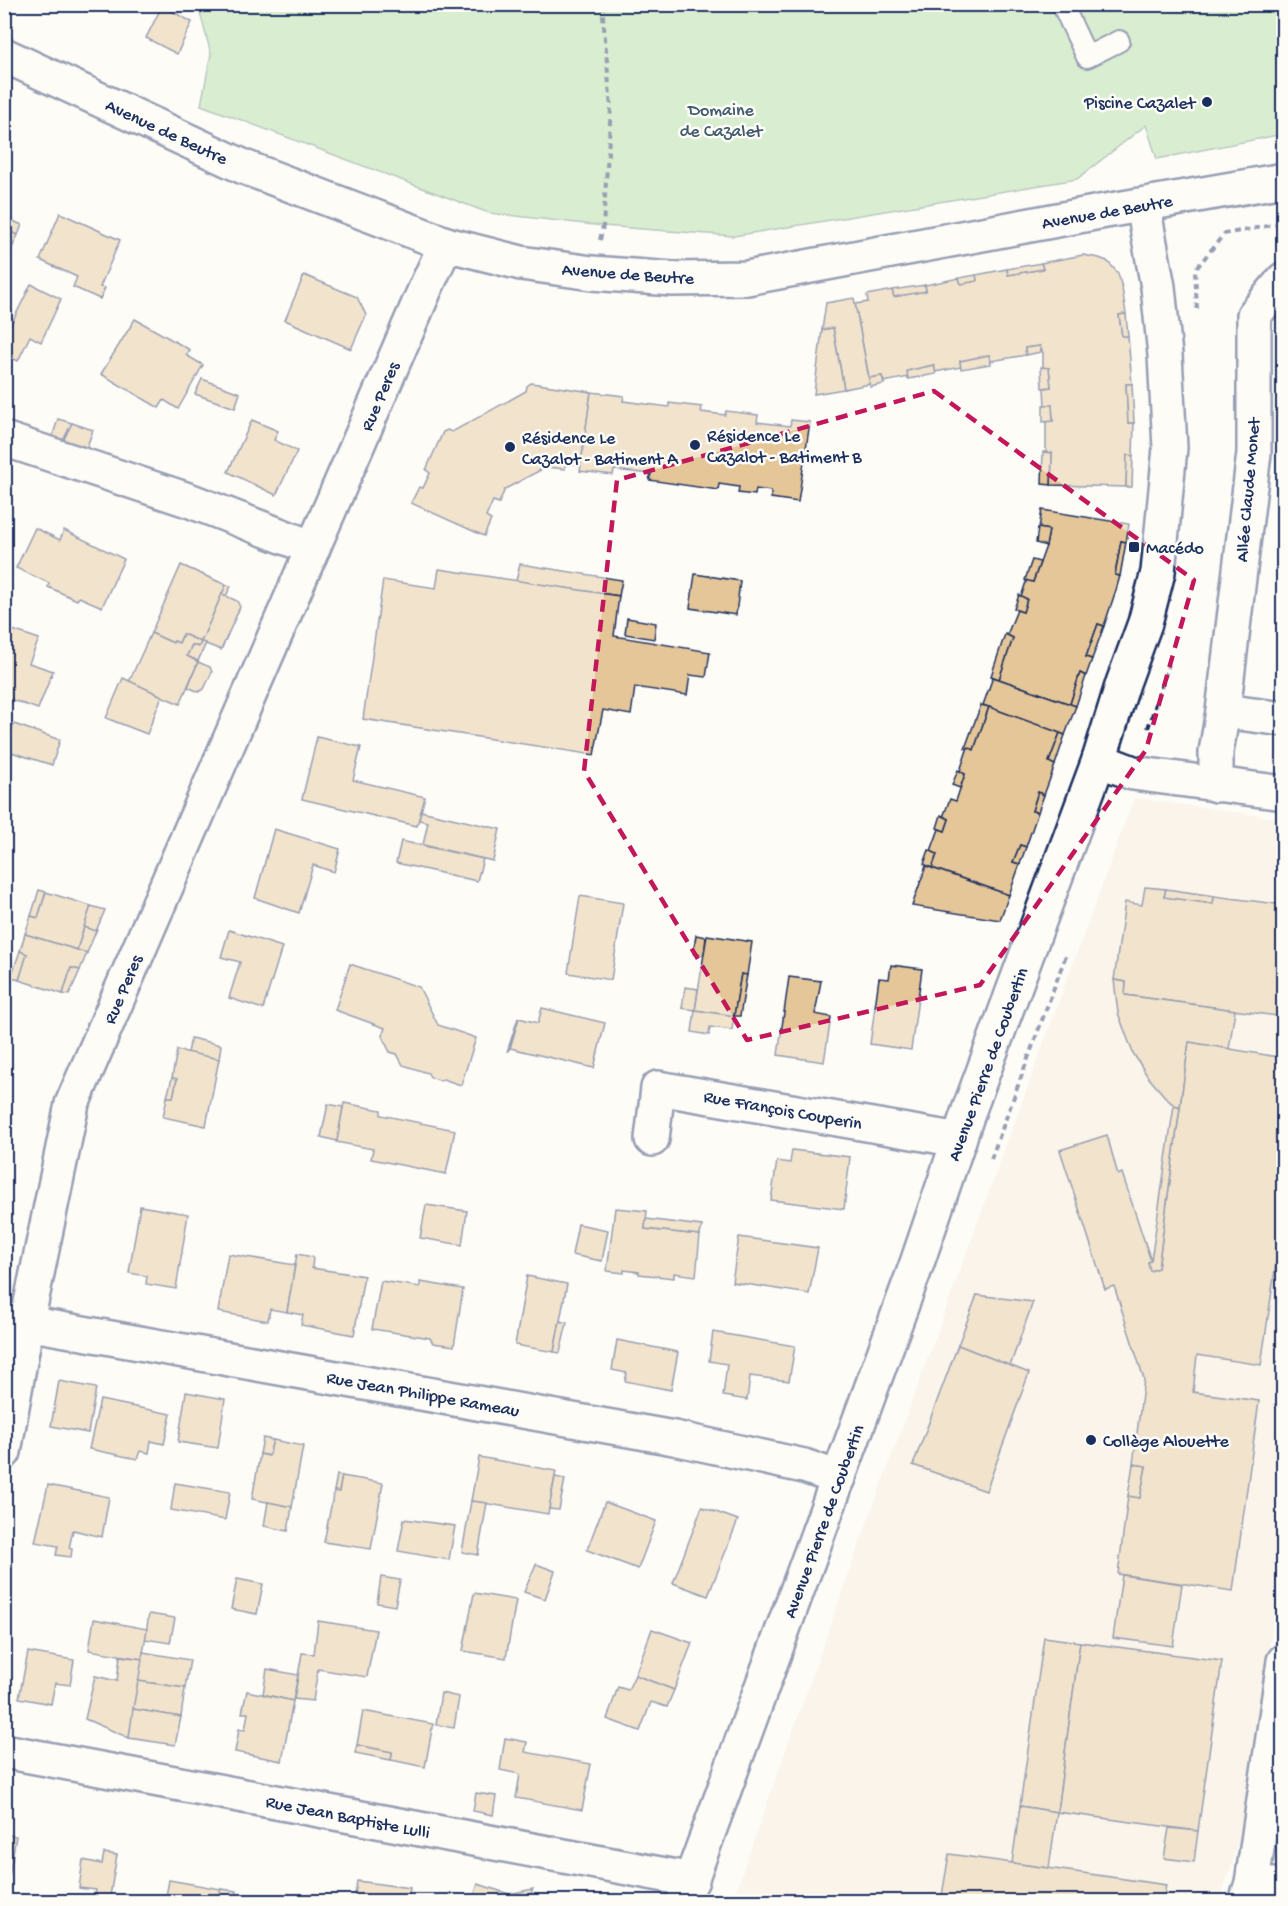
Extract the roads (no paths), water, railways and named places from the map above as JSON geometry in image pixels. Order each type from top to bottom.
[{"type":"street","name":"Avenue de Beutre","points":[[4,56],[244,167],[446,244],[520,263],[592,273],[672,279],[747,278],[1284,180]]},
{"type":"street","name":"Avenue Pierre de Coubertin","points":[[687,1891],[916,1266],[958,1140],[1099,760],[1145,622],[1158,572],[1170,448],[1165,355],[1158,287],[1143,205]]},
{"type":"street","name":"Rue Peres","points":[[4,1452],[16,1320],[72,1104],[446,244]]},
{"type":"street","name":"Allée Claude Monet","points":[[1216,785],[1216,752],[1254,453],[1254,315],[1284,279]]},
{"type":"street","points":[[4,439],[191,501],[313,548]]},
{"type":"street","points":[[1223,711],[1284,719]]},
{"type":"street","points":[[1099,760],[1133,773],[1284,793]]},
{"type":"street","name":"Rue François Couperin","points":[[652,1139],[658,1088],[958,1140]]},
{"type":"street","name":"Rue Jean Philippe Rameau","points":[[16,1320],[674,1438],[804,1466],[839,1478]]},
{"type":"street","points":[[1261,1890],[1284,1661]]},
{"type":"street","name":"Rue Jean Baptiste Lulli","points":[[4,1751],[687,1891]]},
{"type":"lane","points":[[1062,4],[1087,57],[1119,41]]},
{"type":"place","name":"Piscine Cazalet","points":[[1207,102]]},
{"type":"place","name":"Résidence Le Cazalot - Batiment B","points":[[695,445]]},
{"type":"place","name":"Résidence Le Cazalot - Batiment A","points":[[510,447]]},
{"type":"place","name":"Macédo","points":[[1134,547]]},
{"type":"place","name":"Collège Alouette","points":[[1091,1440]]},
{"type":"park label","name":"Domaine de Cazalet","points":[[721,119]]}]
